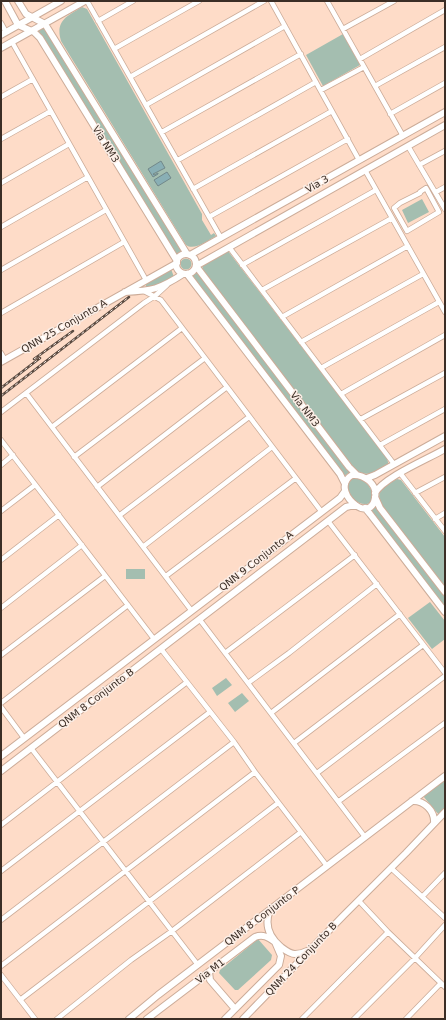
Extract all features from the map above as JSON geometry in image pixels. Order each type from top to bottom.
[{"type":"main road","points":[[5,1],[18,25],[31,31]]},
{"type":"main road","points":[[18,1],[26,14],[45,24]]},
{"type":"main road","points":[[3,34],[61,1]]},
{"type":"main road","points":[[1,48],[86,1]]},
{"type":"main road","name":"Via NM3","points":[[45,24],[189,255]]},
{"type":"main road","name":"Via NM3","points":[[31,31],[40,38],[177,262]]},
{"type":"main road","name":"Via 3","points":[[189,255],[445,112]]},
{"type":"main road","name":"Via 3","points":[[196,266],[445,125]]},
{"type":"main road","points":[[305,204],[300,203],[300,197],[329,177]]},
{"type":"main road","points":[[255,232],[266,222],[293,207],[293,202],[288,200]]},
{"type":"main road","points":[[123,293],[144,291],[167,285],[185,274],[192,272],[196,266],[194,258],[189,255],[180,257],[177,262],[178,269],[185,274]]},
{"type":"main road","name":"QNN 25 Conjunto A","points":[[3,361],[177,262]]},
{"type":"main road","name":"Via NM3","points":[[196,266],[349,468],[357,475]]},
{"type":"main road","name":"Via NM3","points":[[185,274],[340,474],[345,488]]},
{"type":"main road","points":[[367,478],[445,436]]},
{"type":"main road","points":[[427,447],[425,451],[427,455],[432,457]]},
{"type":"main road","points":[[365,508],[371,505],[380,486],[400,473],[445,449]]},
{"type":"main road","points":[[415,453],[419,455],[420,463]]},
{"type":"main road","points":[[356,506],[350,500],[345,488],[349,477],[357,475],[367,478],[372,484],[377,503],[380,508],[445,592]]},
{"type":"main road","name":"QNN 9 Conjunto A","points":[[153,640],[277,544],[340,498],[345,488]]},
{"type":"main road","points":[[194,624],[346,507],[350,506],[365,508],[445,612]]},
{"type":"main road","points":[[245,585],[238,586],[236,582],[265,559],[277,544]]},
{"type":"main road","points":[[194,624],[208,609],[231,591],[229,585],[225,585]]},
{"type":"main road","name":"QNM 8 Conjunto B","points":[[1,771],[194,624]]},
{"type":"main road","points":[[130,672],[124,672],[123,667],[142,652],[153,640]]},
{"type":"main road","points":[[1,756],[153,640]]},
{"type":"main road","points":[[82,709],[94,696],[118,679],[118,674],[111,672]]},
{"type":"main road","points":[[327,866],[445,776]]},
{"type":"main road","points":[[412,801],[421,802],[426,805],[433,814],[434,823]]},
{"type":"main road","name":"QNM 24 Conjunto B","points":[[244,1019],[309,950],[359,901],[445,812]]},
{"type":"main road","name":"QNM 8 Conjunto P","points":[[129,1019],[327,866]]},
{"type":"main road","points":[[225,1019],[279,965],[281,956],[267,928],[267,919],[270,909]]},
{"type":"main road","name":"Via M1","points":[[147,1019],[248,942],[258,936],[267,936],[275,942]]},
{"type":"main road","points":[[219,964],[225,955],[239,944],[240,941],[234,938]]},
{"type":"main road","points":[[275,942],[294,954],[300,954],[309,950]]},
{"type":"main road","points":[[209,972],[210,980],[235,1009]]},
{"type":"main road","points":[[202,978],[210,980]]},
{"type":"street","points":[[86,1],[178,160],[221,238]]},
{"type":"street","points":[[98,21],[133,1]]},
{"type":"street","points":[[114,49],[200,1]]},
{"type":"street","points":[[130,77],[264,1]]},
{"type":"street","points":[[271,1],[359,160]]},
{"type":"street","points":[[343,29],[394,1]]},
{"type":"street","points":[[329,2],[364,68],[403,136]]},
{"type":"street","points":[[360,59],[445,10]]},
{"type":"street","points":[[1,23],[3,34]]},
{"type":"street","points":[[146,105],[285,26]]},
{"type":"street","points":[[12,42],[144,280],[144,291],[146,298],[144,303]]},
{"type":"street","points":[[375,86],[445,47]]},
{"type":"street","points":[[162,132],[300,54]]},
{"type":"street","points":[[321,90],[364,68]]},
{"type":"street","points":[[1,97],[33,79]]},
{"type":"street","points":[[178,160],[316,82]]},
{"type":"street","points":[[390,114],[445,83]]},
{"type":"street","points":[[1,139],[50,111]]},
{"type":"street","points":[[193,189],[332,111]]},
{"type":"street","points":[[209,217],[348,139]]},
{"type":"street","points":[[1,183],[69,144]]},
{"type":"street","points":[[408,146],[445,209]]},
{"type":"street","points":[[419,165],[445,151]]},
{"type":"street","points":[[365,170],[445,312]]},
{"type":"street","points":[[1,227],[88,177]]},
{"type":"street","points":[[436,192],[445,187]]},
{"type":"street","points":[[426,188],[439,212],[407,231],[394,208],[426,188]]},
{"type":"street","points":[[242,265],[376,190]]},
{"type":"street","points":[[1,270],[106,210]]},
{"type":"street","points":[[262,290],[392,218]]},
{"type":"street","points":[[1,313],[124,242]]},
{"type":"street","points":[[282,316],[408,246]]},
{"type":"street","points":[[230,247],[242,265],[394,464]]},
{"type":"street","points":[[302,342],[423,274]]},
{"type":"street","points":[[1,412],[155,296],[167,285]]},
{"type":"street","points":[[161,300],[159,296],[162,290]]},
{"type":"street","points":[[144,291],[161,300],[321,511]]},
{"type":"street","points":[[321,368],[439,302]]},
{"type":"street","points":[[52,427],[182,328]]},
{"type":"street","points":[[341,394],[445,335]]},
{"type":"street","points":[[1,353],[3,361]]},
{"type":"street","points":[[74,456],[205,358]]},
{"type":"street","points":[[361,420],[445,373]]},
{"type":"street","points":[[97,487],[227,387]]},
{"type":"street","points":[[26,393],[192,610]]},
{"type":"street","points":[[380,445],[445,410]]},
{"type":"street","points":[[120,516],[249,417]]},
{"type":"street","points":[[1,440],[128,605],[153,640]]},
{"type":"street","points":[[144,546],[272,447]]},
{"type":"street","points":[[1,465],[13,455]]},
{"type":"street","points":[[400,473],[445,531]]},
{"type":"street","points":[[415,493],[445,477]]},
{"type":"street","points":[[166,576],[296,478]]},
{"type":"street","points":[[1,511],[35,485]]},
{"type":"street","points":[[435,519],[445,514]]},
{"type":"street","points":[[1,560],[59,515]]},
{"type":"street","points":[[328,521],[445,673]]},
{"type":"street","points":[[1,608],[82,545]]},
{"type":"street","points":[[225,653],[355,555]]},
{"type":"street","points":[[1,655],[105,576]]},
{"type":"street","points":[[248,683],[377,584]]},
{"type":"street","points":[[1,703],[128,605]]},
{"type":"street","points":[[271,713],[400,614]]},
{"type":"street","points":[[200,620],[365,837]]},
{"type":"street","points":[[294,743],[423,644]]},
{"type":"street","points":[[161,649],[234,742],[278,803],[327,866]]},
{"type":"street","points":[[317,773],[445,676]]},
{"type":"street","points":[[1,825],[187,682]]},
{"type":"street","points":[[1,707],[24,738]]},
{"type":"street","points":[[1,871],[210,712]]},
{"type":"street","points":[[339,801],[445,723]]},
{"type":"street","points":[[1,920],[234,742]]},
{"type":"street","points":[[31,748],[148,902],[198,965]]},
{"type":"street","points":[[1,966],[255,772]]},
{"type":"street","points":[[20,1000],[278,803]]},
{"type":"street","points":[[57,1019],[130,960],[172,931],[301,832]]},
{"type":"street","points":[[391,868],[445,918]]},
{"type":"street","points":[[422,897],[445,873]]},
{"type":"street","points":[[359,901],[388,932],[445,987]]},
{"type":"street","points":[[354,1019],[445,925]]},
{"type":"street","points":[[302,1019],[388,932]]},
{"type":"street","points":[[1,975],[35,1019]]},
{"type":"street","points":[[406,1019],[441,983]]},
{"type":"green space","points":[[82,7],[87,9],[202,214],[202,220],[211,235],[214,233],[216,236],[205,243],[193,247],[186,245],[61,41],[61,24],[67,16]]},
{"type":"green space","points":[[44,26],[184,253],[177,256],[38,30]]},
{"type":"green space","points":[[343,34],[360,65],[323,86],[306,55]]},
{"type":"green space","points":[[422,199],[429,212],[408,223],[402,210]]},
{"type":"green space","points":[[228,251],[387,458],[389,466],[370,474],[362,473],[352,467],[202,270],[203,265]]},
{"type":"green space","points":[[184,259],[188,259],[190,260],[190,268],[184,269],[181,266],[181,262]]},
{"type":"green space","points":[[171,269],[174,277],[166,283],[146,289],[146,283]]},
{"type":"green space","points":[[196,271],[350,472],[344,476],[194,279],[192,276]]},
{"type":"green space","points":[[356,477],[366,483],[371,489],[372,499],[370,503],[358,503],[349,494],[348,487],[351,479]]},
{"type":"green space","points":[[397,479],[401,480],[445,537],[445,589],[382,506],[379,495],[380,492],[384,486]]},
{"type":"green space","points":[[376,506],[445,597],[445,607],[370,510]]},
{"type":"green space","points":[[126,569],[145,569],[145,579],[126,579]]},
{"type":"green space","points":[[430,602],[445,621],[445,639],[432,649],[408,618]]},
{"type":"green space","points":[[226,678],[232,685],[217,696],[212,688]]},
{"type":"green space","points":[[242,693],[249,701],[235,712],[228,703]]},
{"type":"green space","points":[[445,779],[445,809],[439,815],[423,796]]},
{"type":"green space","points":[[258,939],[272,955],[271,960],[238,990],[235,990],[219,973],[220,970]]},
{"type":"water","points":[[161,161],[165,168],[153,174],[158,173],[153,177],[148,169]]},
{"type":"water","points":[[167,172],[171,178],[158,186],[154,180]]},
{"type":"railway","points":[[1,396],[129,297]]},
{"type":"railway","points":[[34,359],[73,331]]},
{"type":"railway","points":[[1,388],[40,358]]}]
